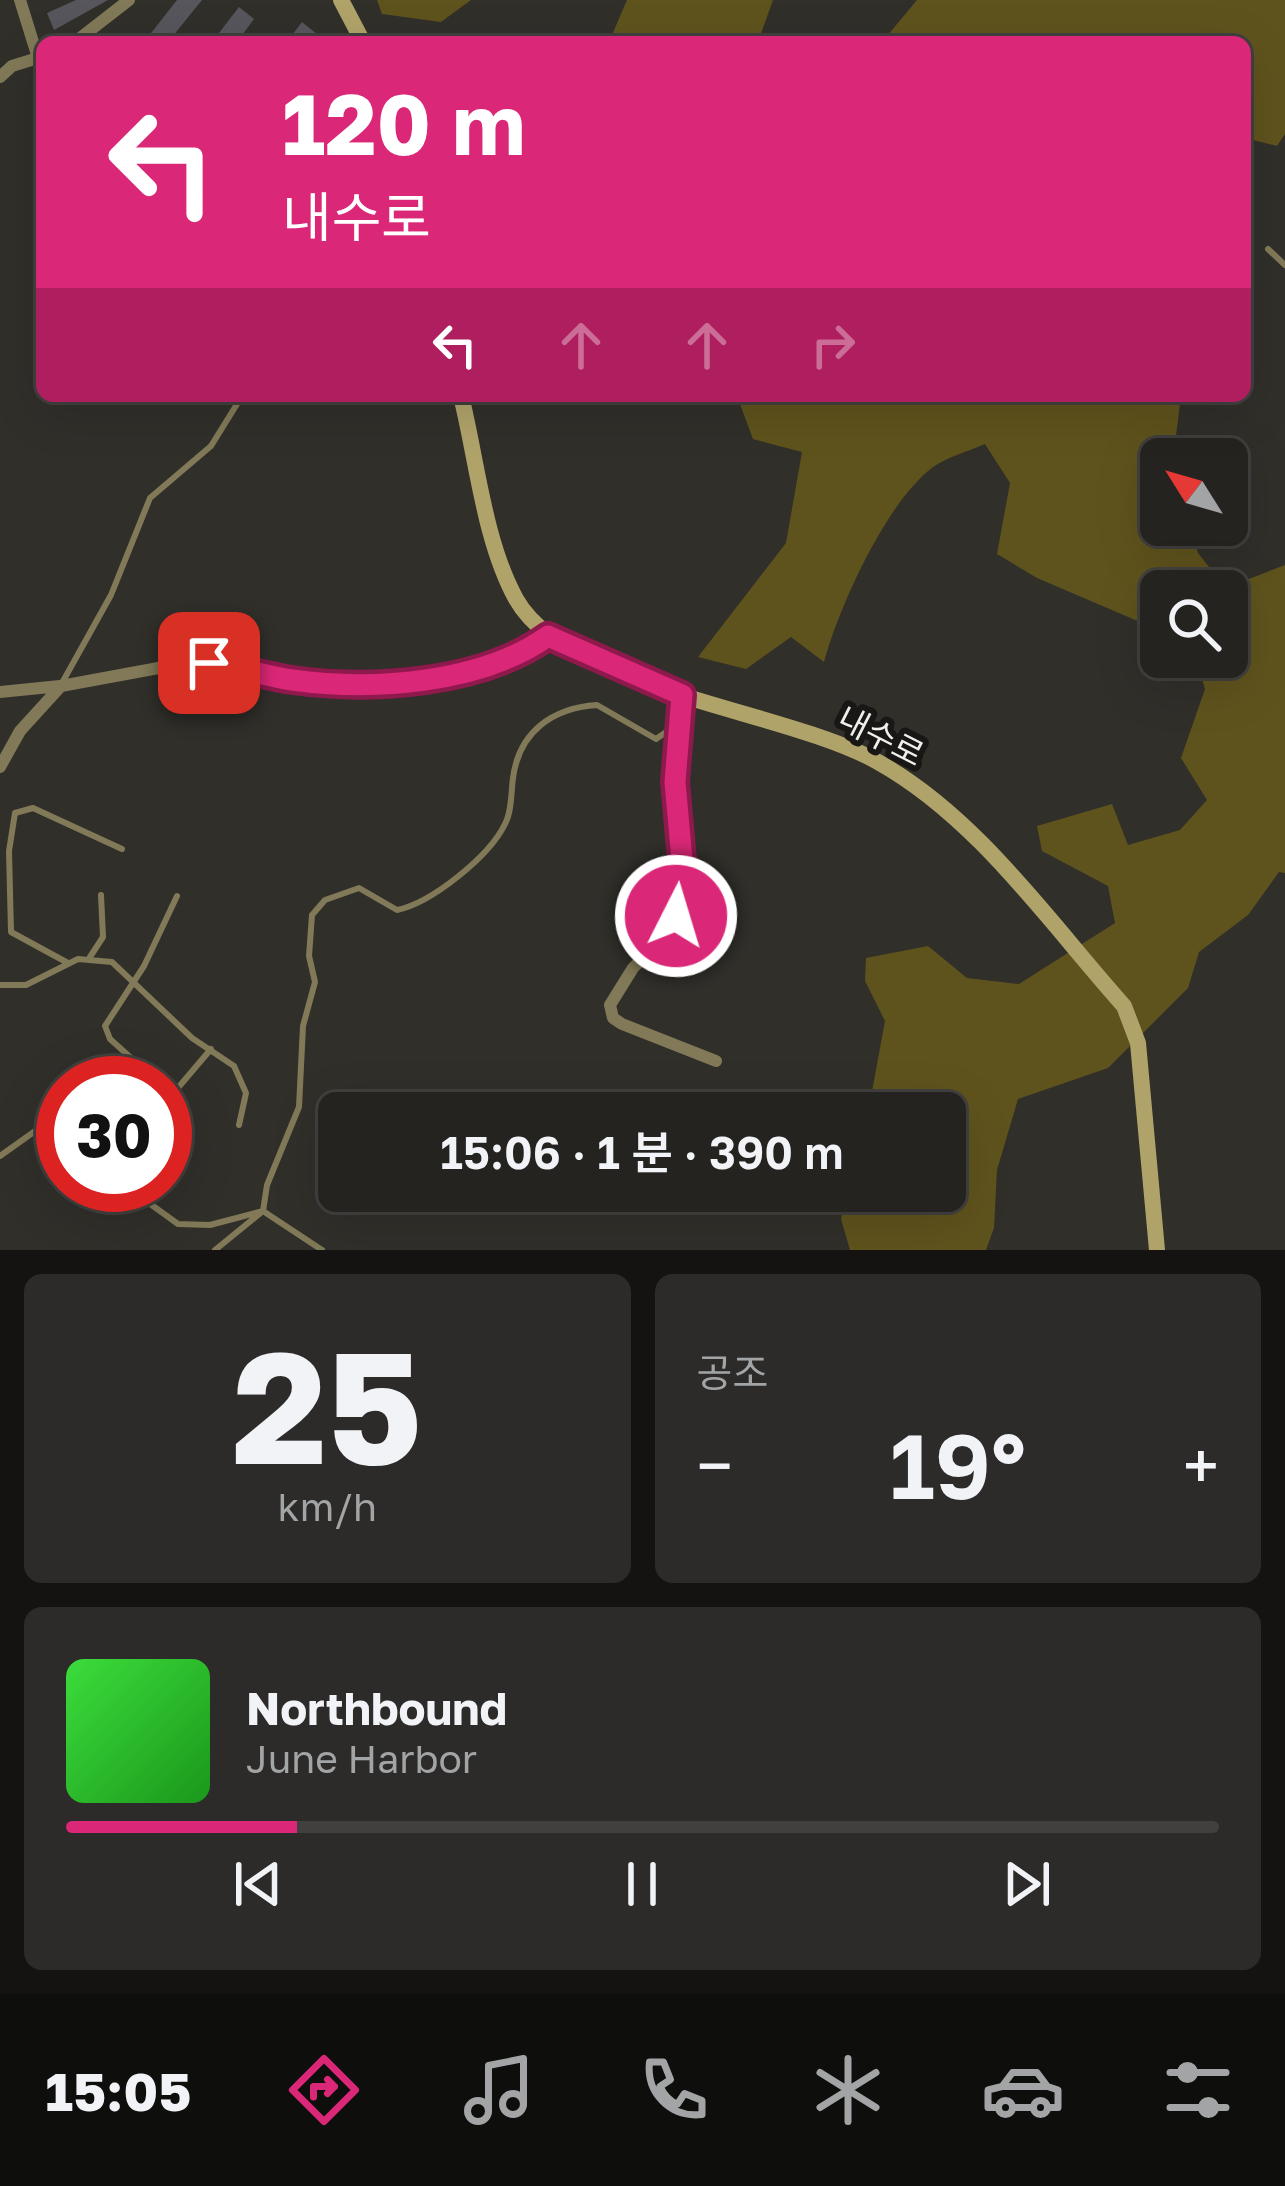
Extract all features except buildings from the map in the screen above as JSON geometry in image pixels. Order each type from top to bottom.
[{"type":"street","points":[[20,0],[36,46]]},
{"type":"street","points":[[83,36],[129,0]]},
{"type":"street","points":[[341,0],[360,36]]},
{"type":"street","points":[[0,77],[12,66],[36,58]]},
{"type":"street","name":"내수로","points":[[462,402],[502,563],[516,598],[548,636],[682,695],[842,744],[915,785],[959,823],[1124,1006],[1138,1043],[1157,1250]]},
{"type":"street","points":[[0,692],[191,662],[312,682],[445,675],[500,662],[548,636]]},
{"type":"street","points":[[0,767],[20,731],[61,686]]},
{"type":"street","points":[[682,695],[675,782],[683,871],[676,916],[670,933],[633,968],[610,1005],[613,1018],[622,1024],[716,1060]]},
{"type":"lane","points":[[1268,249],[1285,265]]},
{"type":"lane","points":[[61,686],[111,596],[150,498],[211,446],[238,402]]},
{"type":"lane","points":[[214,1250],[263,1211],[267,1185],[299,1107],[304,1026],[315,982],[310,926],[318,907],[337,893],[358,888],[397,910],[434,897],[506,824],[521,747],[536,725],[597,705],[656,739],[681,722]]},
{"type":"lane","points":[[68,963],[11,932],[9,851],[15,812],[33,808],[122,850]]},
{"type":"lane","points":[[90,957],[103,937],[101,895]]},
{"type":"lane","points":[[130,1056],[106,1033],[107,1020],[133,983],[176,896]]},
{"type":"lane","points":[[0,985],[26,985],[90,957],[112,962],[233,1066],[246,1093],[239,1125]]},
{"type":"lane","points":[[192,1071],[211,1049]]},
{"type":"lane","points":[[0,1156],[36,1126]]},
{"type":"lane","points":[[161,1212],[178,1224],[210,1225],[263,1211],[322,1250]]},
{"type":"shaded area","points":[[377,0],[471,0],[441,22],[382,14]]},
{"type":"shaded area","points":[[627,0],[773,0],[760,36],[612,36]]},
{"type":"shaded area","points":[[917,0],[1285,0],[1285,134],[1277,146],[1251,140],[1251,36],[887,36]]},
{"type":"shaded area","points":[[739,402],[1180,402],[1176,438],[1140,438],[1140,546],[1196,546],[1212,570],[1140,570],[1140,622],[1037,578],[997,554],[1010,483],[985,444],[933,467],[898,504],[853,585],[824,662],[791,637],[746,669],[698,657],[786,543],[802,452],[753,439]]},
{"type":"shaded area","points":[[1285,565],[1285,873],[1279,872],[1248,915],[1199,952],[1188,988],[1108,1068],[1018,1099],[997,1170],[994,1228],[986,1250],[850,1250],[843,1212],[966,1212],[966,1092],[872,1092],[885,1021],[865,981],[866,958],[928,946],[967,978],[1019,984],[1115,923],[1108,886],[1042,851],[1037,826],[1112,804],[1128,845],[1180,830],[1207,800],[1181,758],[1205,689],[1202,678],[1248,678],[1248,579]]},
{"type":"route","points":[[209,663],[290,680],[364,682],[462,673],[519,654],[548,636],[682,695],[675,782],[683,871],[676,916]]}]
